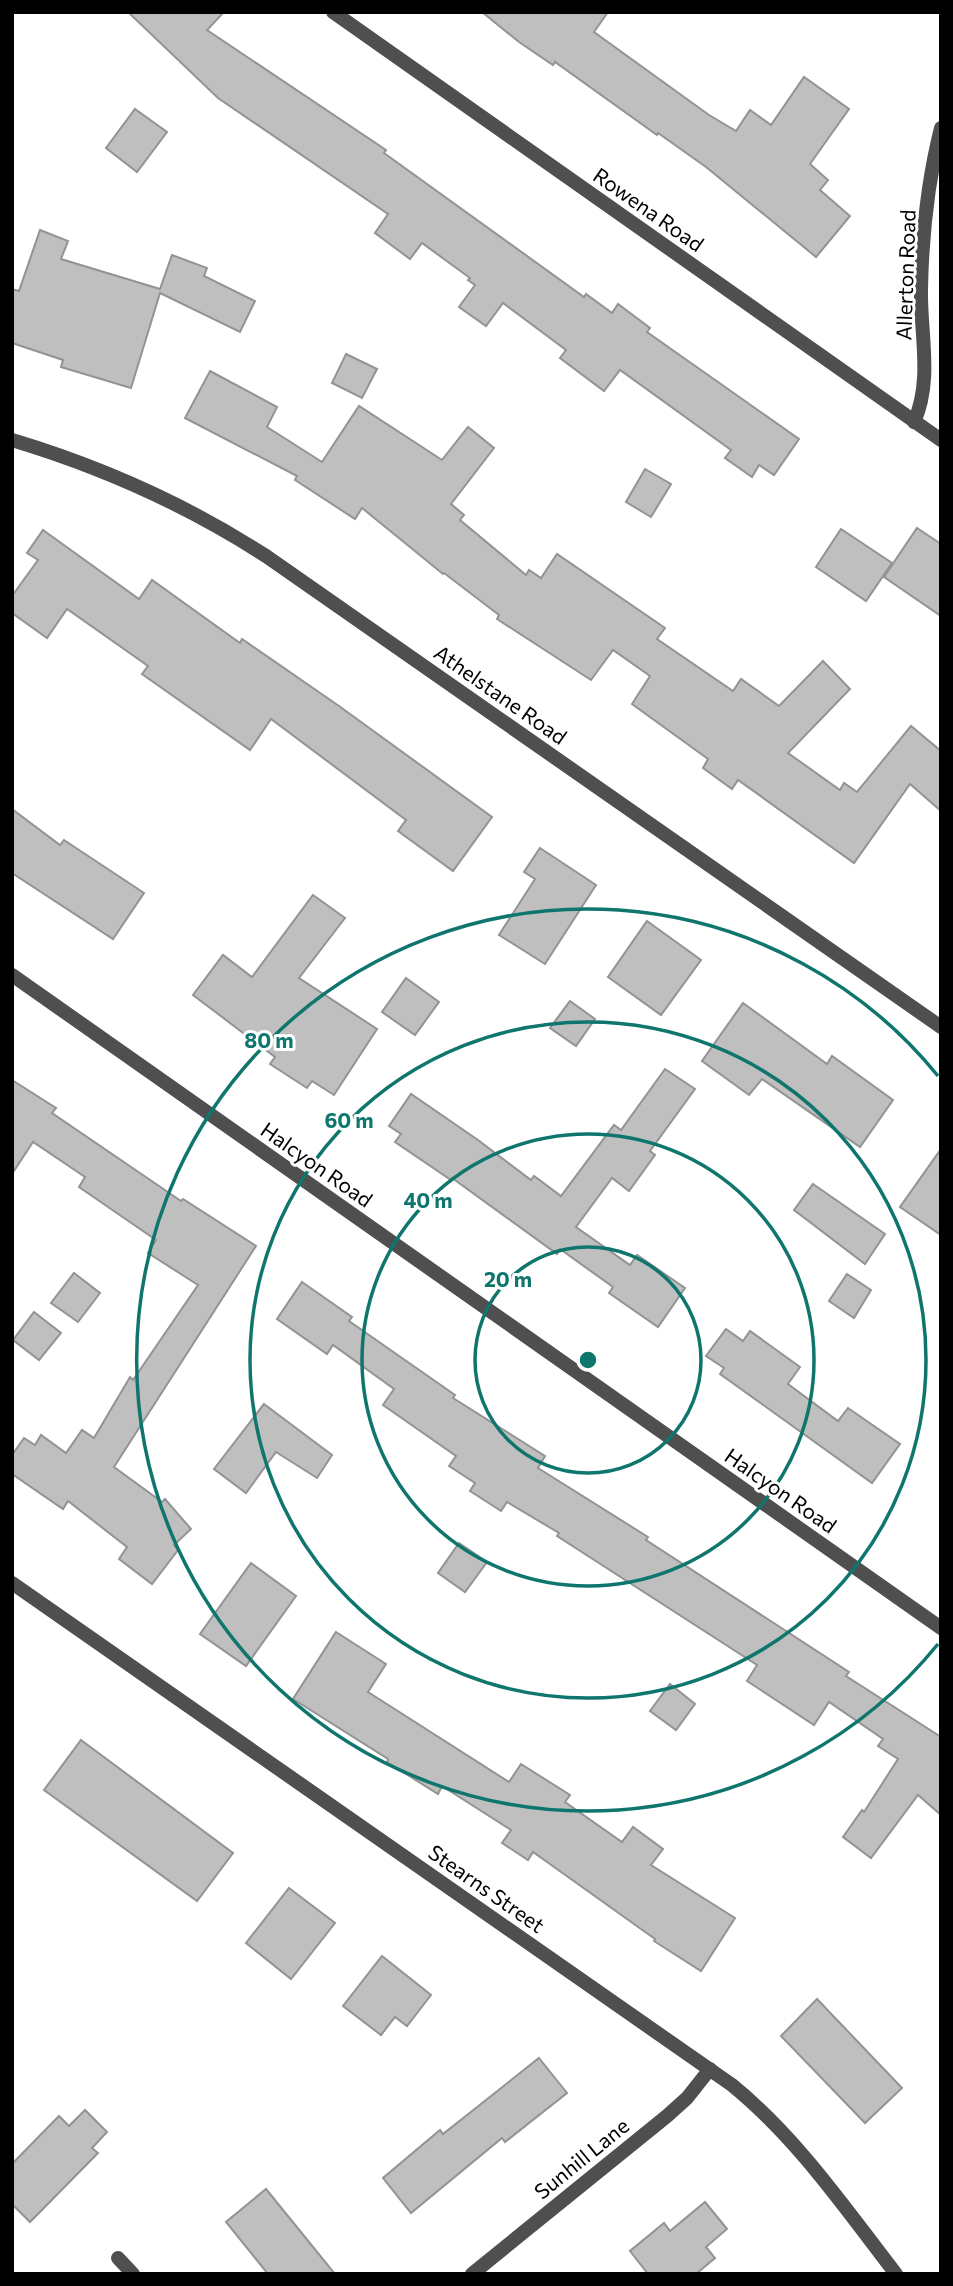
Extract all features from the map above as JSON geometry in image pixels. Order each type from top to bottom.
[{"type":"street","name":"Rowena Road","points":[[332,12],[941,440]]},
{"type":"street","name":"Allerton Road","points":[[914,422],[924,393],[920,292],[922,253],[931,177],[941,128]]},
{"type":"street","name":"Athelstane Road","points":[[12,440],[150,491],[189,510],[257,550],[941,1027]]},
{"type":"street","name":"Halcyon Road","points":[[12,975],[941,1628]]},
{"type":"street","name":"Stearns Street","points":[[12,1583],[710,2069],[755,2104],[776,2124],[822,2178],[895,2274]]},
{"type":"street","name":"Sunhill Lane","points":[[472,2274],[667,2116],[687,2098],[710,2069]]},
{"type":"street","points":[[118,2258],[133,2274]]},
{"type":"building","points":[[128,12],[224,12],[207,30],[386,150],[384,153],[584,297],[586,294],[612,313],[618,304],[650,328],[647,332],[799,439],[774,475],[759,465],[752,477],[725,458],[731,450],[620,370],[604,391],[560,358],[566,350],[503,303],[486,326],[459,307],[475,285],[468,280],[470,278],[422,243],[410,259],[375,233],[388,214],[218,98]]},
{"type":"building","points":[[482,12],[608,12],[594,32],[709,115],[736,131],[750,110],[771,125],[804,77],[849,109],[810,164],[828,180],[820,190],[850,216],[816,257],[706,167],[555,62],[553,65],[519,42]]},
{"type":"building","points":[[135,109],[167,132],[137,172],[106,148]]},
{"type":"building","points":[[40,230],[68,241],[61,259],[160,289],[172,255],[207,268],[204,276],[255,301],[240,332],[160,293],[131,388],[61,367],[63,360],[12,343],[12,289],[19,291]]},
{"type":"building","points":[[346,354],[377,369],[362,398],[332,383]]},
{"type":"building","points":[[210,371],[277,407],[267,427],[322,462],[359,406],[442,460],[468,427],[494,448],[451,504],[464,515],[460,520],[526,575],[529,570],[541,578],[557,554],[665,628],[657,639],[733,691],[741,679],[779,706],[823,661],[850,689],[788,753],[840,790],[844,783],[857,792],[911,726],[941,751],[941,811],[910,784],[854,863],[738,780],[732,789],[703,768],[708,759],[632,704],[650,676],[613,650],[591,680],[497,619],[499,615],[443,574],[362,508],[355,519],[295,480],[297,476],[185,418]]},
{"type":"building","points":[[645,469],[671,484],[651,517],[626,502]]},
{"type":"building","points":[[917,528],[941,544],[941,616],[884,577]]},
{"type":"building","points":[[841,529],[892,563],[866,601],[816,567]]},
{"type":"building","points":[[43,530],[139,599],[152,580],[240,643],[242,639],[339,706],[492,817],[453,871],[398,831],[406,820],[271,719],[250,750],[142,674],[148,666],[67,609],[47,638],[12,613],[12,596],[38,560],[27,553]]},
{"type":"building","points":[[12,809],[60,845],[64,840],[144,893],[113,939],[12,873]]},
{"type":"building","points":[[540,848],[596,885],[545,964],[499,935],[535,879],[524,872]]},
{"type":"building","points":[[313,895],[345,918],[299,978],[377,1029],[334,1095],[312,1081],[307,1088],[270,1064],[275,1057],[193,995],[223,955],[252,977]]},
{"type":"building","points":[[647,921],[701,960],[661,1015],[608,977]]},
{"type":"building","points":[[406,978],[439,1002],[415,1035],[382,1012]]},
{"type":"building","points":[[570,1001],[595,1019],[576,1046],[550,1028]]},
{"type":"building","points":[[743,1003],[827,1064],[832,1056],[893,1100],[860,1147],[762,1079],[749,1095],[702,1061]]},
{"type":"building","points":[[665,1069],[695,1089],[650,1151],[655,1155],[629,1191],[612,1178],[576,1227],[630,1265],[637,1255],[685,1288],[658,1327],[609,1293],[613,1287],[560,1249],[557,1254],[452,1178],[451,1180],[395,1142],[401,1134],[389,1126],[411,1094],[531,1180],[534,1176],[561,1196],[614,1125],[621,1130]]},
{"type":"building","points":[[12,1080],[56,1108],[52,1113],[181,1201],[183,1199],[256,1246],[114,1467],[162,1502],[165,1499],[191,1529],[174,1545],[178,1550],[152,1584],[119,1559],[127,1547],[68,1501],[63,1509],[12,1474],[12,1455],[24,1438],[35,1445],[41,1435],[66,1453],[82,1430],[94,1438],[130,1377],[133,1380],[198,1285],[148,1253],[156,1240],[79,1187],[85,1177],[33,1142],[12,1174]]},
{"type":"building","points":[[941,1149],[941,1235],[900,1207]]},
{"type":"building","points":[[813,1184],[885,1234],[865,1264],[794,1210]]},
{"type":"building","points":[[74,1273],[100,1293],[78,1322],[51,1303]]},
{"type":"building","points":[[847,1274],[871,1290],[854,1318],[829,1301]]},
{"type":"building","points":[[302,1282],[352,1317],[349,1321],[455,1395],[453,1398],[545,1456],[538,1468],[648,1537],[646,1540],[849,1672],[846,1676],[941,1737],[941,1815],[918,1795],[871,1858],[843,1837],[862,1810],[864,1812],[898,1759],[878,1746],[883,1739],[829,1702],[814,1725],[747,1681],[757,1665],[557,1536],[559,1533],[507,1502],[501,1511],[470,1491],[475,1483],[449,1466],[456,1456],[383,1405],[394,1389],[333,1345],[327,1354],[277,1319]]},
{"type":"building","points":[[34,1312],[61,1333],[39,1360],[13,1340]]},
{"type":"building","points":[[726,1329],[743,1341],[750,1331],[800,1367],[788,1384],[838,1421],[848,1408],[900,1444],[872,1483],[720,1374],[724,1368],[706,1356]]},
{"type":"building","points":[[264,1404],[332,1455],[317,1478],[276,1452],[246,1493],[214,1469]]},
{"type":"building","points":[[459,1543],[487,1562],[465,1592],[438,1573]]},
{"type":"building","points":[[251,1563],[296,1596],[246,1666],[200,1634]]},
{"type":"building","points":[[336,1632],[386,1664],[368,1692],[509,1782],[521,1764],[570,1795],[565,1802],[622,1842],[633,1827],[663,1849],[651,1865],[735,1918],[701,1971],[654,1941],[655,1939],[533,1852],[528,1860],[502,1843],[511,1830],[442,1786],[438,1794],[293,1699]]},
{"type":"building","points":[[670,1684],[695,1704],[676,1730],[650,1711]]},
{"type":"building","points":[[81,1740],[233,1853],[197,1901],[44,1790]]},
{"type":"building","points":[[289,1888],[335,1923],[291,1979],[246,1943]]},
{"type":"building","points":[[382,1956],[431,1995],[407,2026],[395,2017],[381,2035],[343,2006]]},
{"type":"building","points":[[817,1999],[902,2088],[865,2123],[781,2036]]},
{"type":"building","points":[[539,2058],[567,2093],[505,2142],[502,2138],[411,2213],[383,2178],[440,2130],[443,2134]]},
{"type":"building","points":[[85,2110],[107,2132],[92,2148],[98,2153],[30,2222],[12,2204],[12,2164],[59,2116],[69,2126]]},
{"type":"building","points":[[266,2189],[335,2274],[268,2274],[226,2222]]},
{"type":"building","points":[[705,2202],[727,2229],[706,2247],[715,2258],[696,2274],[648,2274],[630,2251],[664,2223],[670,2231]]}]
